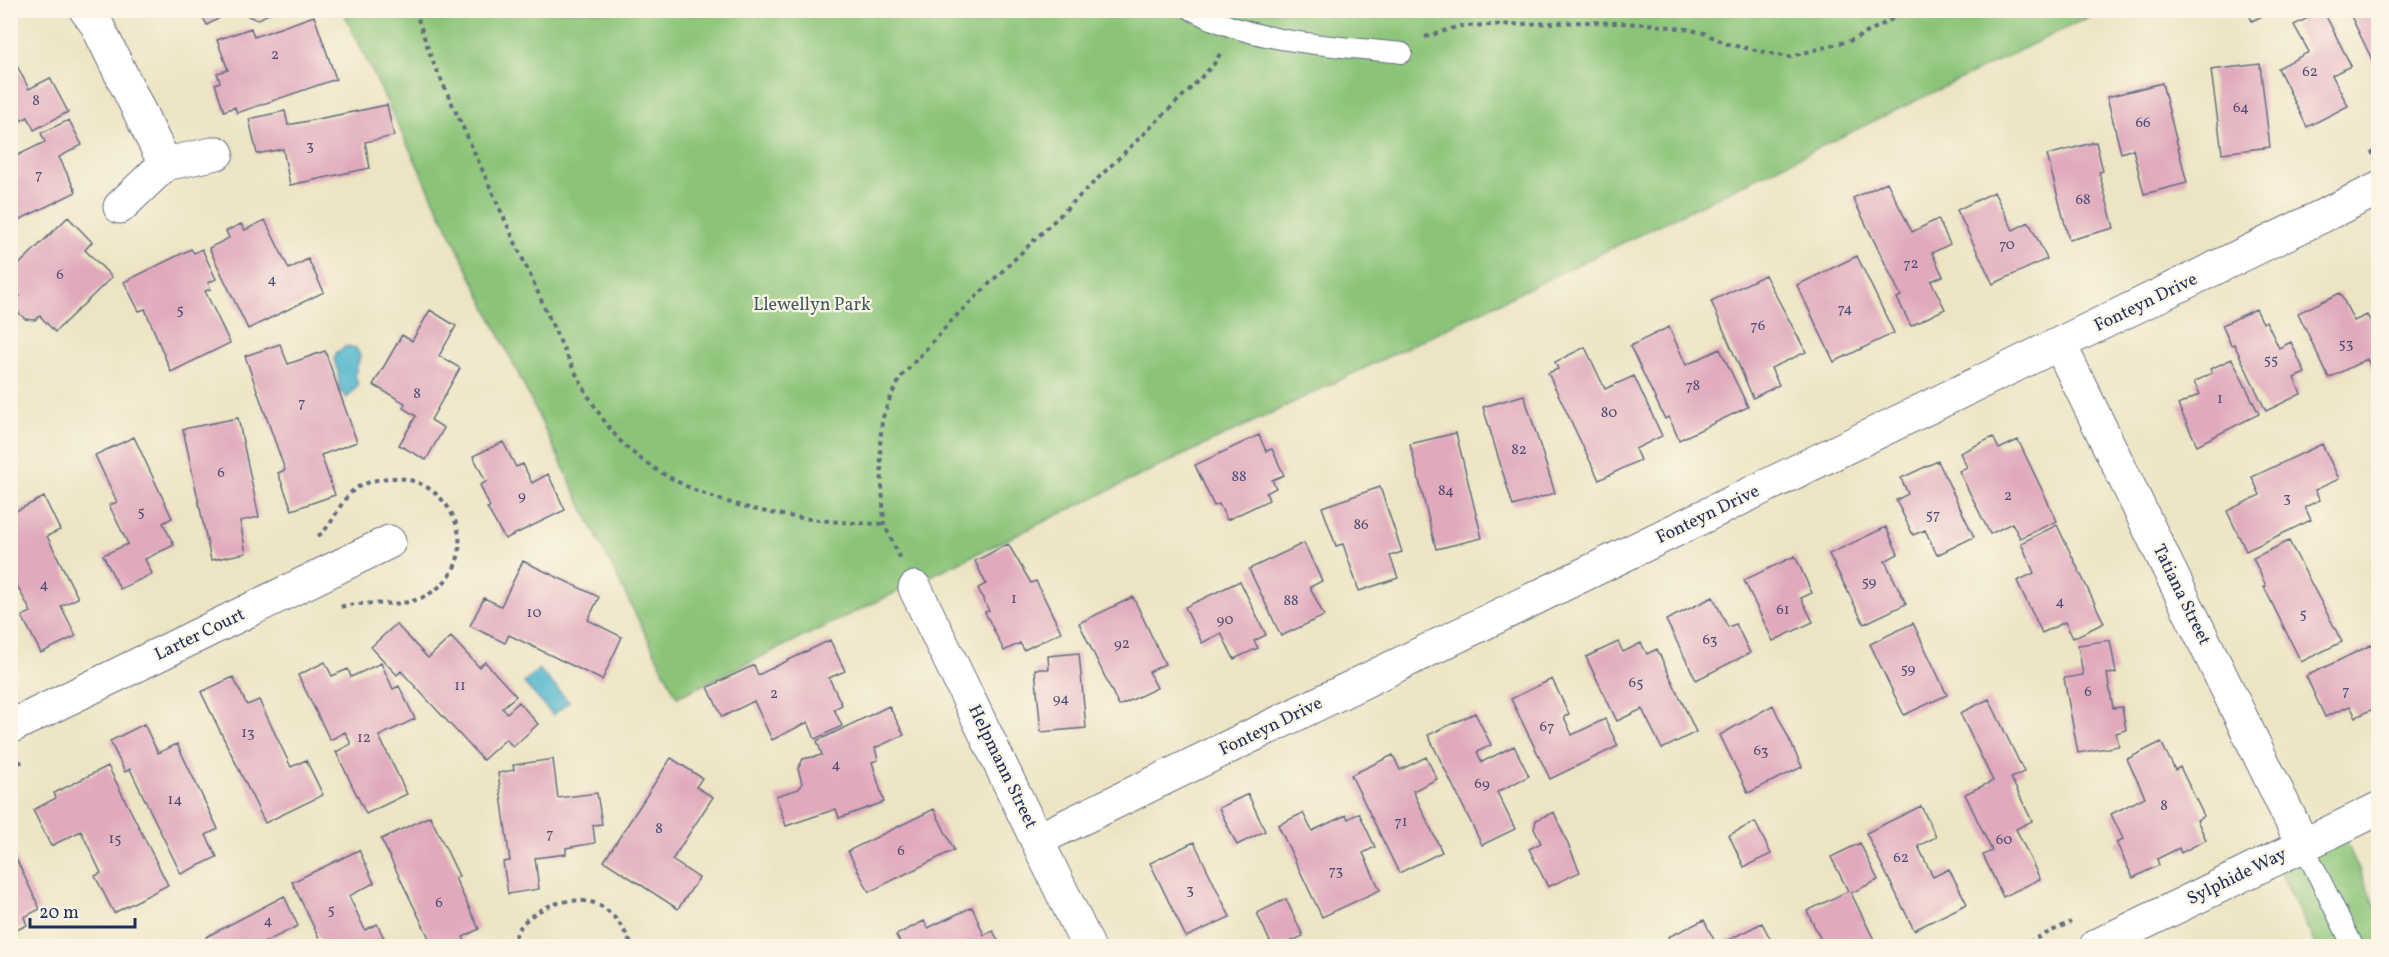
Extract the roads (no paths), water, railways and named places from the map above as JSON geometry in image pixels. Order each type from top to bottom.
[{"type":"street","points":[[87,10],[97,25],[165,164]]},
{"type":"street","points":[[120,207],[165,164],[217,153]]},
{"type":"street","name":"Fonteyn Drive","points":[[1037,840],[2379,189]]},
{"type":"street","name":"Tatiana Street","points":[[2060,345],[2303,845]]},
{"type":"street","name":"Larter Court","points":[[10,727],[389,542]]},
{"type":"street","name":"Helpmann Street","points":[[909,576],[1088,946]]},
{"type":"street","name":"Sylphide Way","points":[[2096,946],[2379,809]]},
{"type":"lane","points":[[1192,10],[1232,30],[1293,41],[1402,53]]},
{"type":"lane","points":[[2303,845],[2353,946]]},
{"type":"water","points":[[347,346],[356,348],[360,356],[355,374],[358,386],[347,398],[339,390],[338,372],[334,360],[337,352]]},
{"type":"water","points":[[539,669],[569,702],[553,715],[524,683]]},
{"type":"park label","name":"Llewellyn Park","points":[[812,305]]}]
